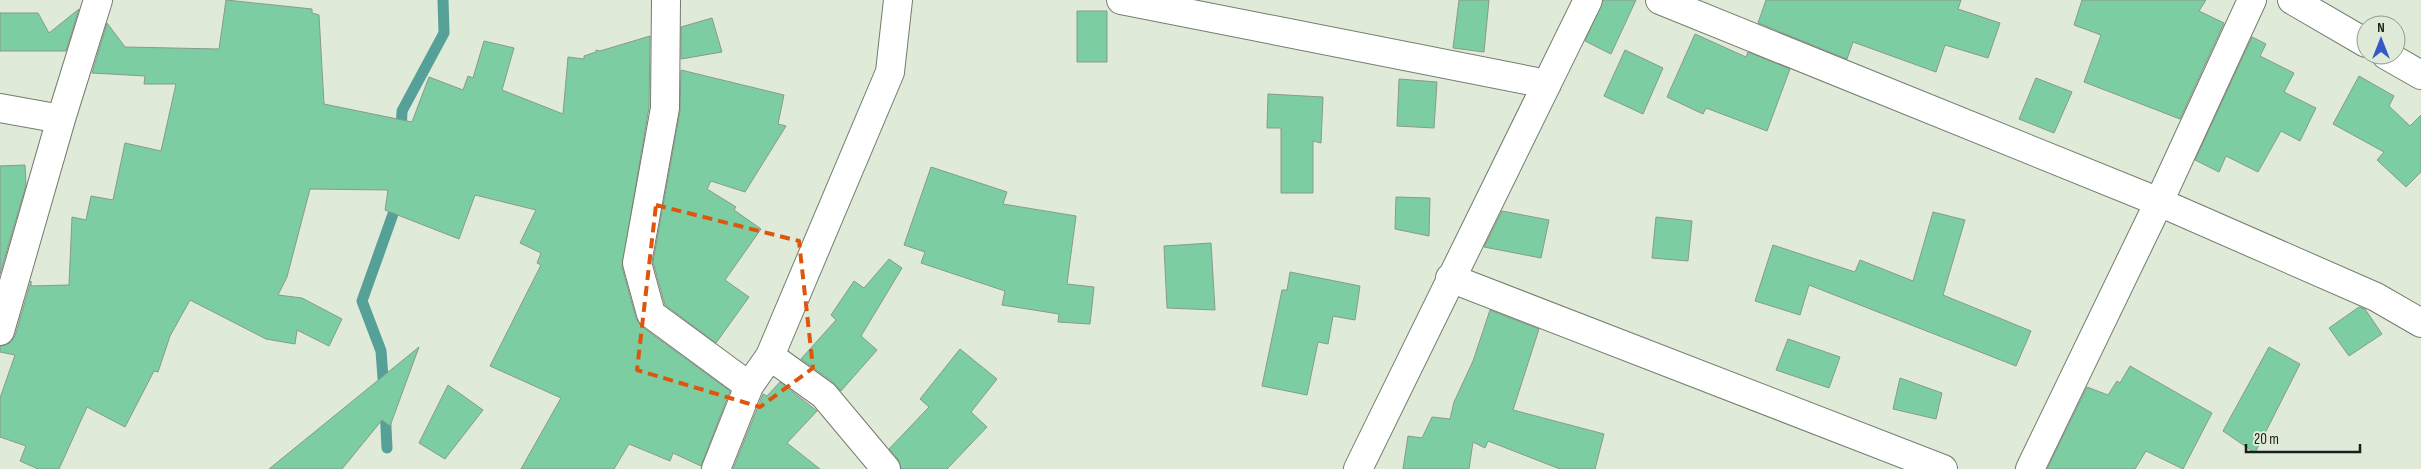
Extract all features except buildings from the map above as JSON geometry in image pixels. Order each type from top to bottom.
[{"type":"street","points":[[0,331],[61,119],[98,0]]},
{"type":"street","points":[[666,0],[665,108],[637,263],[651,314],[749,386]]},
{"type":"street","points":[[716,469],[749,386],[770,356],[890,72],[898,0]]},
{"type":"street","points":[[1121,0],[1547,84]]},
{"type":"street","points":[[1358,469],[1588,0]]},
{"type":"street","points":[[1660,0],[2159,202],[2376,297],[2421,323]]},
{"type":"street","points":[[2030,469],[2159,202],[2252,0]]},
{"type":"street","points":[[2292,0],[2356,37]]},
{"type":"street","points":[[2404,65],[2421,75]]},
{"type":"street","points":[[0,108],[61,119]]},
{"type":"street","points":[[1450,278],[1944,469]]},
{"type":"street","points":[[770,356],[824,395],[886,469]]},
{"type":"highlighted area","points":[[656,205],[799,241],[813,368],[760,407],[637,370]]},
{"type":"waterway","points":[[401,134],[402,111],[444,33],[443,0]]},
{"type":"waterway","points":[[384,391],[381,351],[362,301],[398,200]]},
{"type":"waterway","points":[[385,407],[387,448]]}]
